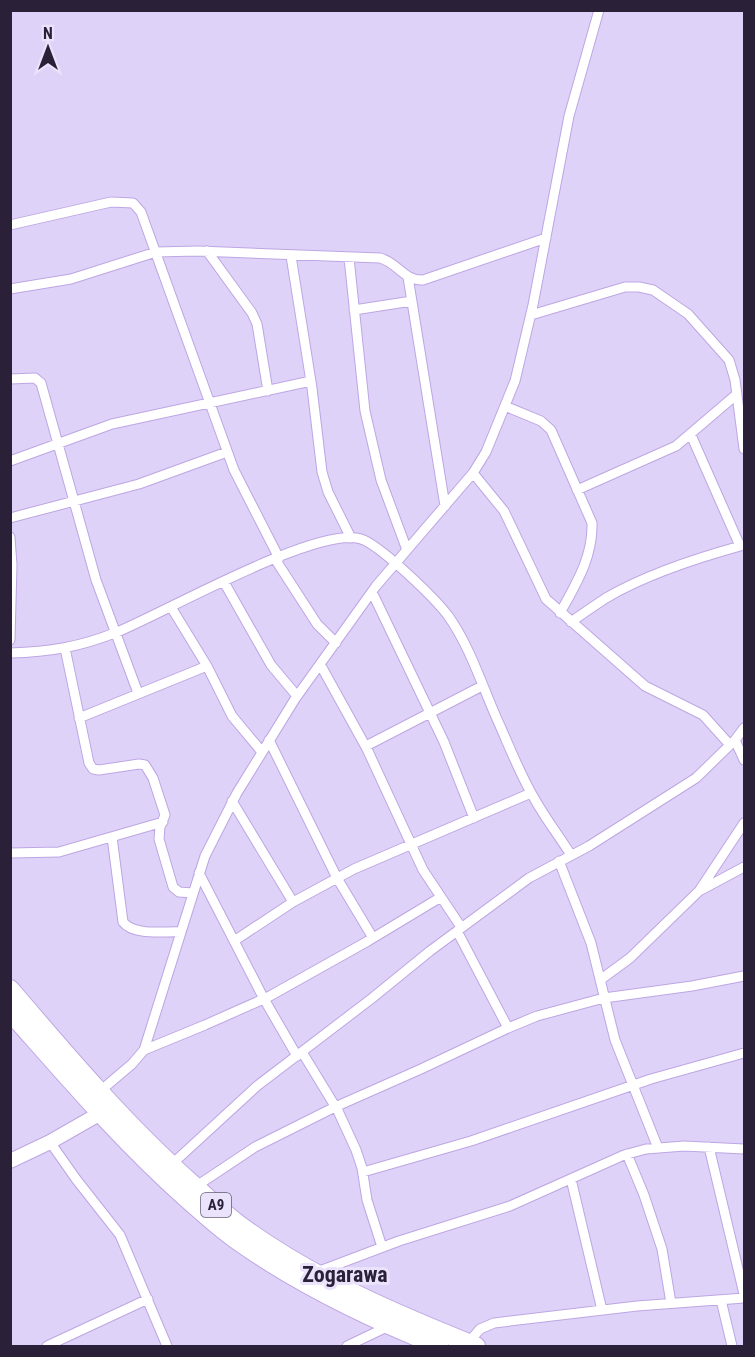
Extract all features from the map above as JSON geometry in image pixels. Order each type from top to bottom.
[{"type":"highway","name":"A9","points":[[10,989],[99,1092],[171,1166],[245,1229],[315,1273],[383,1308],[472,1345]]},
{"type":"highway","name":"A9","points":[[10,1012],[99,1114],[144,1160],[236,1240],[308,1286],[389,1326],[439,1347]]},
{"type":"main road","points":[[11,1160],[50,1142],[99,1114]]},
{"type":"street","points":[[99,1092],[132,1064],[144,1050],[205,855],[232,801],[297,696],[372,592],[473,473],[486,452],[515,381],[531,315],[569,116],[598,10]]},
{"type":"street","points":[[10,225],[111,201],[133,203],[141,212],[234,470],[277,558],[317,624],[336,644]]},
{"type":"street","points":[[10,289],[71,279],[156,252],[207,251],[380,258],[389,261],[408,277],[423,279],[546,238]]},
{"type":"street","points":[[207,251],[252,313],[257,324],[268,390]]},
{"type":"street","points":[[291,256],[327,492],[351,538]]},
{"type":"street","points":[[349,258],[364,411],[381,480],[407,550]]},
{"type":"street","points":[[408,277],[446,506]]},
{"type":"street","points":[[531,315],[626,287],[653,290],[688,314],[729,360],[735,380],[744,449]]},
{"type":"street","points":[[354,310],[412,301]]},
{"type":"street","points":[[10,379],[35,378],[41,383],[96,580],[138,693]]},
{"type":"street","points":[[10,461],[112,424],[311,381]]},
{"type":"street","points":[[577,489],[676,446],[692,435],[737,394]]},
{"type":"street","points":[[505,406],[540,421],[551,430],[591,524],[592,540],[585,565],[560,613]]},
{"type":"street","points":[[571,622],[606,598],[639,582],[742,545],[692,435]]},
{"type":"street","points":[[10,518],[139,484],[227,452]]},
{"type":"street","points":[[473,473],[504,511],[546,599],[645,686],[703,715],[733,743],[744,760]]},
{"type":"street","points":[[10,537],[12,577],[10,640]]},
{"type":"street","points":[[10,653],[48,652],[117,632],[277,558],[317,543],[343,537],[362,539],[396,563],[447,615],[459,633],[531,793],[571,855]]},
{"type":"street","points":[[224,582],[267,660],[297,696]]},
{"type":"street","points":[[372,592],[444,742],[474,818]]},
{"type":"street","points":[[171,607],[207,666],[232,716],[262,752]]},
{"type":"street","points":[[65,648],[89,763],[93,769],[99,770],[145,765],[153,778],[165,815],[160,827],[159,839],[173,887],[179,892],[193,893]]},
{"type":"street","points":[[320,664],[366,746],[423,870],[459,929],[508,1028]]},
{"type":"street","points":[[79,718],[207,666]]},
{"type":"street","points":[[366,746],[482,686]]},
{"type":"street","points":[[171,1166],[257,1086],[459,929],[520,884],[589,846],[696,778],[733,743],[744,728]]},
{"type":"street","points":[[269,740],[338,878],[373,938]]},
{"type":"street","points":[[234,940],[293,902],[338,878],[531,793]]},
{"type":"street","points":[[232,801],[293,902]]},
{"type":"street","points":[[10,854],[59,852],[163,822]]},
{"type":"street","points":[[600,980],[630,958],[699,891],[744,823]]},
{"type":"street","points":[[112,837],[125,925],[134,930],[181,932]]},
{"type":"street","points":[[559,861],[591,943],[615,1040],[658,1148]]},
{"type":"street","points":[[699,891],[744,867]]},
{"type":"street","points":[[199,873],[264,999],[336,1107],[356,1150],[382,1247]]},
{"type":"street","points":[[144,1050],[264,999],[441,897]]},
{"type":"street","points":[[195,1187],[255,1147],[336,1107],[537,1016],[604,998],[692,986],[744,976]]},
{"type":"street","points":[[363,1172],[471,1142],[633,1085],[744,1053]]},
{"type":"street","points":[[50,1142],[120,1235],[167,1347]]},
{"type":"street","points":[[315,1273],[382,1247],[510,1206],[627,1154],[684,1146],[744,1149]]},
{"type":"street","points":[[472,1345],[480,1329],[489,1324],[744,1296],[709,1147]]},
{"type":"street","points":[[627,1154],[662,1249],[671,1303]]},
{"type":"street","points":[[571,1179],[602,1310]]},
{"type":"street","points":[[47,1347],[148,1299]]},
{"type":"street","points":[[721,1300],[732,1347]]},
{"type":"street","points":[[352,1345],[389,1326]]},
{"type":"district","name":"Zogarawa","points":[[345,1274]]}]
